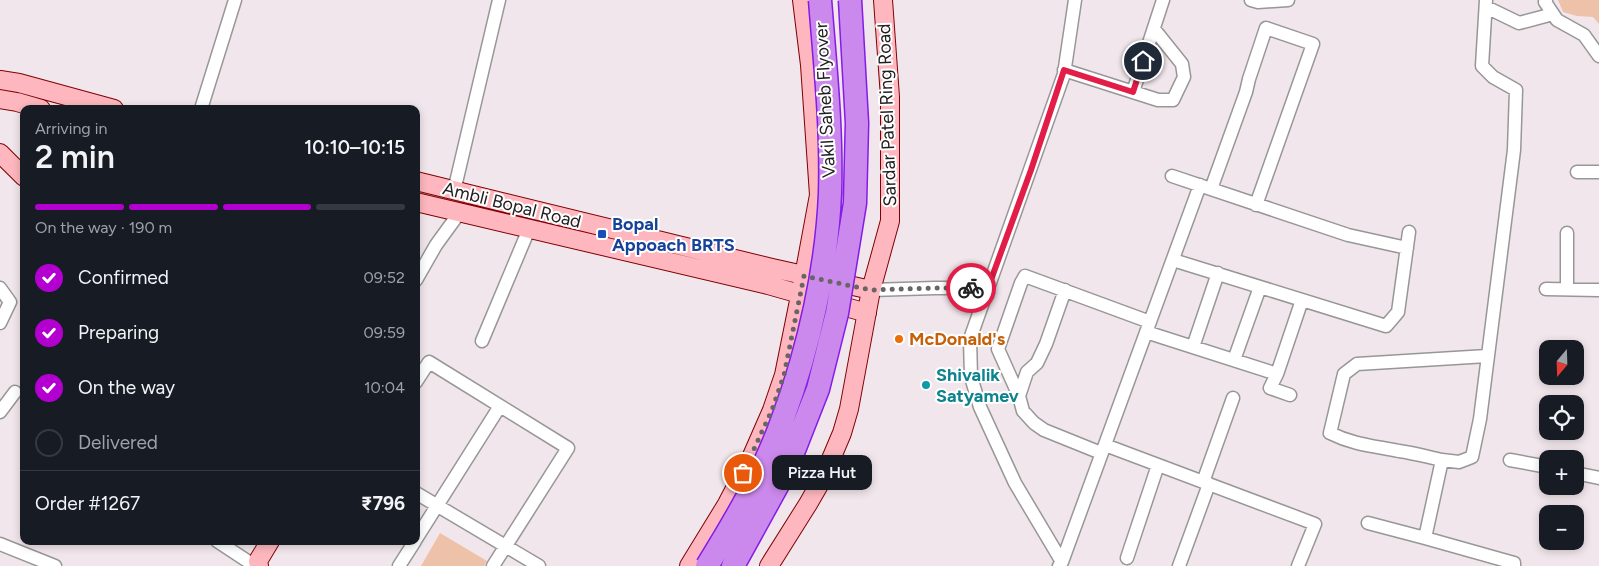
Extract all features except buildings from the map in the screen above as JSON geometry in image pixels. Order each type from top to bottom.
[{"type":"highway","name":"Vakil Saheb Flyover","points":[[707,566],[755,483],[783,419],[802,360],[816,300],[826,245],[830,193],[830,126],[820,0]]},
{"type":"highway","name":"Vakil Saheb Flyover","points":[[733,566],[787,468],[818,389],[837,313],[855,202],[857,123],[850,0]]},
{"type":"street","points":[[202,105],[235,0]]},
{"type":"street","points":[[454,190],[499,0]]},
{"type":"street","points":[[689,566],[727,504],[747,466],[772,410],[784,375],[804,276],[818,195],[810,65],[802,0]]},
{"type":"street","name":"Sardar Patel Ring Road","points":[[769,566],[808,504],[842,433],[849,409],[871,290],[890,221],[890,98],[883,0]]},
{"type":"street","points":[[1060,564],[1015,483],[980,406],[971,377],[970,339],[1031,170],[1064,70],[1075,0]]},
{"type":"street","points":[[1133,92],[1163,0]]},
{"type":"street","points":[[1251,0],[1258,2],[1288,0]]},
{"type":"street","points":[[1546,0],[1545,2],[1557,20],[1584,35],[1599,56]]},
{"type":"street","points":[[1487,356],[1357,364],[1344,374],[1330,433],[1360,445],[1442,460],[1459,462],[1472,457],[1480,419],[1514,150],[1516,90],[1493,77],[1482,66],[1486,4],[1519,23],[1553,14]]},
{"type":"street","points":[[1060,564],[1173,260],[1246,92],[1266,28],[1313,44],[1256,204]]},
{"type":"street","points":[[1064,70],[1158,100],[1173,100],[1184,77],[1182,64],[1154,29]]},
{"type":"street","points":[[0,80],[19,83],[99,105]]},
{"type":"street","points":[[0,100],[27,105]]},
{"type":"street","points":[[0,153],[20,173]]},
{"type":"street","points":[[1577,172],[1599,172]]},
{"type":"street","points":[[1172,176],[1348,235],[1407,248]]},
{"type":"street","name":"Ambli Bopal Road","points":[[420,182],[804,276],[871,290]]},
{"type":"street","name":"Ambli Bopal Road","points":[[420,203],[800,294],[867,313]]},
{"type":"street","points":[[420,273],[436,245],[460,212]]},
{"type":"street","points":[[482,341],[529,229]]},
{"type":"street","points":[[1173,260],[1386,326],[1398,312],[1409,232]]},
{"type":"street","points":[[1567,232],[1567,290]]},
{"type":"street","points":[[1193,347],[1218,274]]},
{"type":"street","points":[[1277,374],[1193,347],[1065,290],[1025,276],[998,349],[1019,396],[1023,411],[1034,423],[1044,430],[1158,465],[1315,524],[1298,566]]},
{"type":"street","points":[[1234,360],[1260,287]]},
{"type":"street","points":[[0,288],[10,302],[0,323]]},
{"type":"street","points":[[871,290],[988,288]]},
{"type":"street","points":[[1546,289],[1599,290]]},
{"type":"street","points":[[1019,396],[1027,372],[1037,363],[1046,344],[1065,290]]},
{"type":"street","points":[[1290,395],[1270,388],[1277,374],[1302,300]]},
{"type":"street","points":[[420,376],[429,362],[568,448],[493,566]]},
{"type":"street","points":[[0,412],[15,392]]},
{"type":"street","points":[[1179,566],[1233,398]]},
{"type":"street","points":[[420,534],[500,406]]},
{"type":"street","points":[[1425,538],[1442,460]]},
{"type":"street","points":[[1510,460],[1539,465]]},
{"type":"street","points":[[1127,558],[1158,465]]},
{"type":"street","points":[[1584,475],[1599,478]]},
{"type":"street","points":[[420,495],[539,566]]},
{"type":"street","points":[[1368,523],[1514,563],[1514,566]]},
{"type":"street","points":[[0,544],[55,566]]},
{"type":"street","points":[[223,545],[255,566]]},
{"type":"street","points":[[259,566],[258,561],[268,545]]},
{"type":"street","points":[[400,566],[413,545]]},
{"type":"shaded area","points":[[1558,0],[1599,0],[1599,24],[1593,17],[1577,16],[1563,12]]},
{"type":"shaded area","points":[[440,533],[487,561],[484,566],[421,566]]},
{"type":"way so far","points":[[743,473],[772,410],[784,375],[804,276],[871,290],[971,288]]},
{"type":"place","name":"Bopal Appoach BRTS","points":[[602,234]]},
{"type":"place","name":"McDonald's","points":[[899,339]]},
{"type":"place","name":"Shivalik Satyamev","points":[[926,385]]},
{"type":"place","name":"Pizza Hut","points":[[743,473]]},
{"type":"route","points":[[971,288],[988,288],[994,274],[1064,70],[1133,92],[1143,61]]}]
